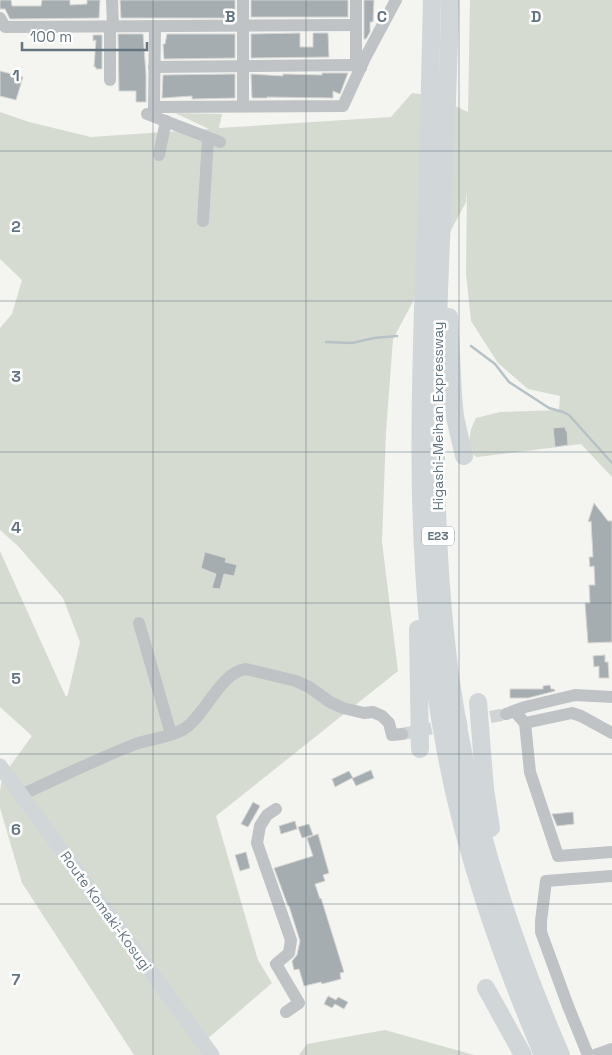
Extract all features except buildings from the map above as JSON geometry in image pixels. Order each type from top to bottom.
[{"type":"highway","name":"Higashi-Meihan Expressway","points":[[432,0],[422,334],[420,475],[421,534],[429,634],[445,749],[471,856],[504,959],[542,1055]]},
{"type":"highway","name":"Higashi-Meihan Expressway","points":[[450,0],[438,324],[436,476],[438,541],[446,640],[458,726],[473,800],[503,906],[521,958],[560,1055]]},
{"type":"highway","points":[[444,192],[453,395],[455,417],[464,456]]},
{"type":"highway","points":[[420,475],[418,511],[420,748]]},
{"type":"highway","points":[[478,702],[489,819],[521,958]]},
{"type":"highway","points":[[486,988],[523,1055]]},
{"type":"main road","name":"Route Komaki-Kosugi","points":[[0,766],[212,1055]]},
{"type":"street","points":[[110,80],[112,0]]},
{"type":"street","points":[[243,0],[244,106]]},
{"type":"street","points":[[356,0],[359,67]]},
{"type":"street","points":[[155,26],[154,107],[343,106],[359,67],[396,0]]},
{"type":"street","points":[[0,18],[5,27],[356,25]]},
{"type":"street","points":[[154,67],[359,67]]},
{"type":"street","points":[[159,155],[165,121],[170,107]]},
{"type":"street","points":[[147,114],[214,140],[203,221]]},
{"type":"street","points":[[139,623],[171,734]]},
{"type":"street","points":[[21,795],[134,745],[182,730],[197,718],[224,682],[235,672],[246,669],[296,681],[343,708],[373,712],[382,716],[389,723],[392,735],[402,734]]},
{"type":"street","points":[[612,697],[576,696],[542,703],[510,713],[525,723],[572,713],[581,716],[612,734]]},
{"type":"street","points":[[525,723],[530,772],[558,856],[612,852]]},
{"type":"street","points":[[276,809],[267,814],[260,826],[258,843],[290,940],[289,953],[276,964],[299,1003],[286,1012]]},
{"type":"street","points":[[588,1055],[542,932],[540,922],[546,881],[612,876]]},
{"type":"street","points":[[595,1055],[612,1049]]},
{"type":"shaded area","points":[[470,0],[612,0],[612,477],[581,444],[477,457],[468,449],[471,429],[476,418],[500,412],[559,410],[560,396],[528,389],[498,363],[471,321],[466,274],[467,188],[466,202],[393,339],[386,432],[382,542],[398,671],[216,816],[258,960],[272,983],[198,1047],[204,1055],[134,1055],[22,883],[0,808],[2,777],[32,736],[0,707],[0,551],[66,697],[80,642],[63,598],[18,546],[0,530],[0,328],[12,314],[22,280],[0,259],[0,112],[29,122],[91,137],[209,129],[175,113],[222,114],[219,128],[391,117],[412,93],[434,96],[468,112]]},
{"type":"shaded area","points":[[385,1030],[474,1055],[299,1055],[307,1044]]},
{"type":"waterway","points":[[326,342],[352,343],[374,338],[397,336]]},
{"type":"waterway","points":[[471,346],[495,364],[509,382],[549,408],[569,415],[612,463]]},
{"type":"tunnel","points":[[402,734],[506,714]]}]
